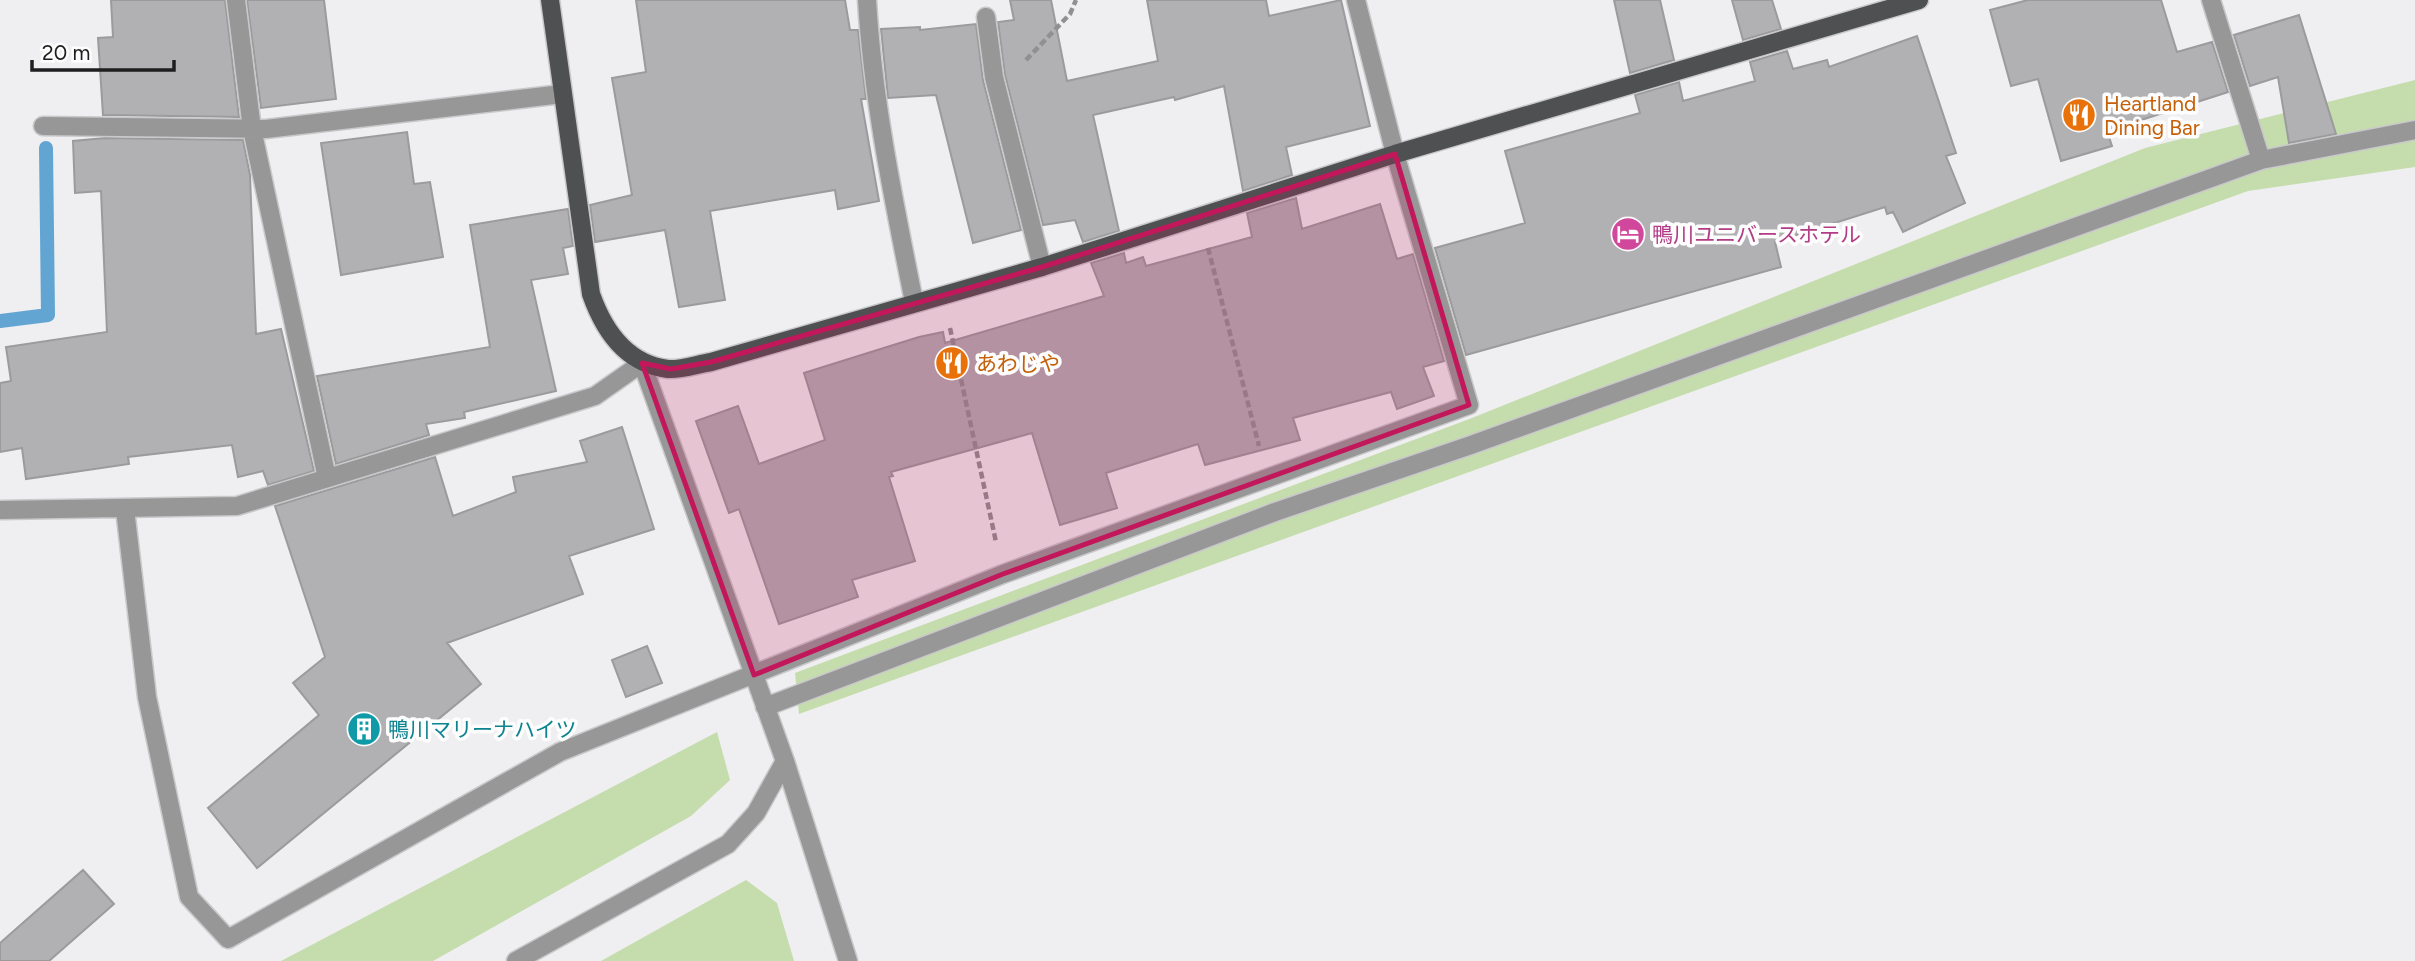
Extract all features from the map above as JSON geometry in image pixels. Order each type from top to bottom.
[{"type":"main road","points":[[550,0],[591,294],[598,316],[624,350],[642,363],[671,369],[711,362],[1042,267],[1395,154],[1919,0]]},
{"type":"street","points":[[236,0],[251,129],[327,478]]},
{"type":"street","points":[[867,0],[871,65],[880,131],[914,302]]},
{"type":"street","points":[[125,509],[147,697],[189,897],[228,939],[560,752],[1003,574],[1469,405],[1395,154],[1356,0]]},
{"type":"street","points":[[2211,0],[2261,160]]},
{"type":"street","points":[[985,17],[994,77],[1042,267]]},
{"type":"street","points":[[43,125],[251,129],[562,94]]},
{"type":"street","points":[[765,707],[1275,512],[1484,440],[2261,160],[2415,130]]},
{"type":"street","points":[[0,510],[237,506],[595,396],[642,363],[785,761],[848,961]]},
{"type":"street","points":[[516,961],[728,844],[756,813],[785,761]]},
{"type":"path","points":[[994,77],[1024,62],[1070,14],[1076,0]]},
{"type":"path","points":[[1200,216],[1266,477]]},
{"type":"path","points":[[943,295],[1003,574]]},
{"type":"highlighted area","points":[[1395,154],[1469,405],[1003,574],[754,675],[642,363],[671,369],[711,362],[1042,267]]},
{"type":"green space","points":[[2415,80],[2415,167],[2248,191],[799,714],[795,673],[1472,418],[2145,148]]},
{"type":"green space","points":[[717,732],[730,780],[691,816],[433,961],[281,961]]},
{"type":"green space","points":[[746,880],[777,903],[794,961],[601,961]]},
{"type":"building","points":[[111,0],[225,0],[239,117],[103,115],[98,38],[113,37]]},
{"type":"building","points":[[247,0],[324,0],[336,99],[261,108]]},
{"type":"building","points":[[636,0],[845,0],[850,30],[858,30],[866,99],[861,99],[879,201],[838,209],[835,190],[710,211],[725,300],[679,307],[665,230],[595,242],[590,205],[632,195],[612,78],[646,72]]},
{"type":"building","points":[[1010,0],[1051,0],[1067,81],[1158,61],[1147,0],[1266,0],[1269,16],[1341,0],[1370,126],[1286,147],[1292,175],[1243,191],[1224,86],[1175,100],[1174,97],[1093,115],[1119,231],[1083,242],[1075,220],[1043,225],[1005,75],[998,22],[1014,20]]},
{"type":"building","points":[[1614,0],[1660,0],[1674,60],[1630,73]]},
{"type":"building","points":[[1732,0],[1772,0],[1781,29],[1743,40]]},
{"type":"building","points":[[2028,0],[2161,0],[2177,52],[2212,42],[2228,92],[2107,131],[2112,146],[2061,161],[2038,79],[2011,86],[1990,10]]},
{"type":"building","points":[[2299,15],[2336,134],[2289,143],[2278,77],[2250,86],[2234,35]]},
{"type":"building","points":[[976,24],[983,80],[1021,230],[973,243],[936,95],[888,98],[881,29],[920,27],[920,30]]},
{"type":"building","points":[[1917,36],[1956,153],[1946,156],[1965,203],[1903,232],[1893,212],[1887,214],[1885,207],[1775,242],[1781,267],[1466,355],[1435,248],[1525,223],[1505,151],[1640,113],[1635,95],[1679,82],[1683,101],[1755,81],[1750,62],[1787,51],[1793,69],[1827,60],[1829,67]]},
{"type":"building","points":[[407,132],[414,184],[430,182],[443,257],[341,275],[321,143]]},
{"type":"building","points":[[105,138],[243,140],[250,175],[256,334],[281,329],[314,471],[268,485],[263,471],[238,477],[232,445],[128,457],[129,464],[26,479],[22,448],[0,452],[0,383],[11,381],[6,347],[107,332],[101,191],[75,193],[73,141]]},
{"type":"building","points":[[1296,198],[1302,229],[1380,204],[1397,259],[1413,254],[1444,361],[1423,367],[1434,396],[1397,409],[1391,392],[1293,418],[1300,440],[1205,465],[1198,444],[1106,473],[1117,508],[1060,525],[1032,433],[891,472],[893,476],[889,477],[915,561],[852,580],[858,597],[779,624],[739,509],[729,513],[696,421],[738,406],[759,464],[825,440],[804,373],[919,337],[943,332],[945,343],[1104,296],[1091,263],[1124,253],[1126,263],[1143,257],[1146,266],[1252,237],[1247,213]]},
{"type":"building","points":[[568,209],[573,246],[563,248],[568,274],[531,280],[556,391],[464,412],[465,418],[426,424],[429,435],[336,464],[317,376],[490,347],[470,225]]},
{"type":"building","points":[[622,427],[654,529],[569,556],[583,594],[447,643],[481,684],[257,868],[208,808],[319,715],[293,683],[325,657],[275,506],[435,457],[453,516],[516,492],[513,477],[587,462],[580,441]]},
{"type":"building","points":[[647,646],[662,683],[626,697],[612,660]]},
{"type":"building","points":[[83,870],[114,904],[49,961],[0,961],[0,943]]},
{"type":"waterway","points":[[0,321],[48,315],[46,148]]},
{"type":"place","name":"Heartland Dining Bar","points":[[2079,115]]},
{"type":"place","name":"鴨川ユニバースホテル","points":[[1628,234]]},
{"type":"place","name":"あわじや","points":[[952,363]]},
{"type":"place","name":"鴨川マリーナハイツ","points":[[364,729]]}]
